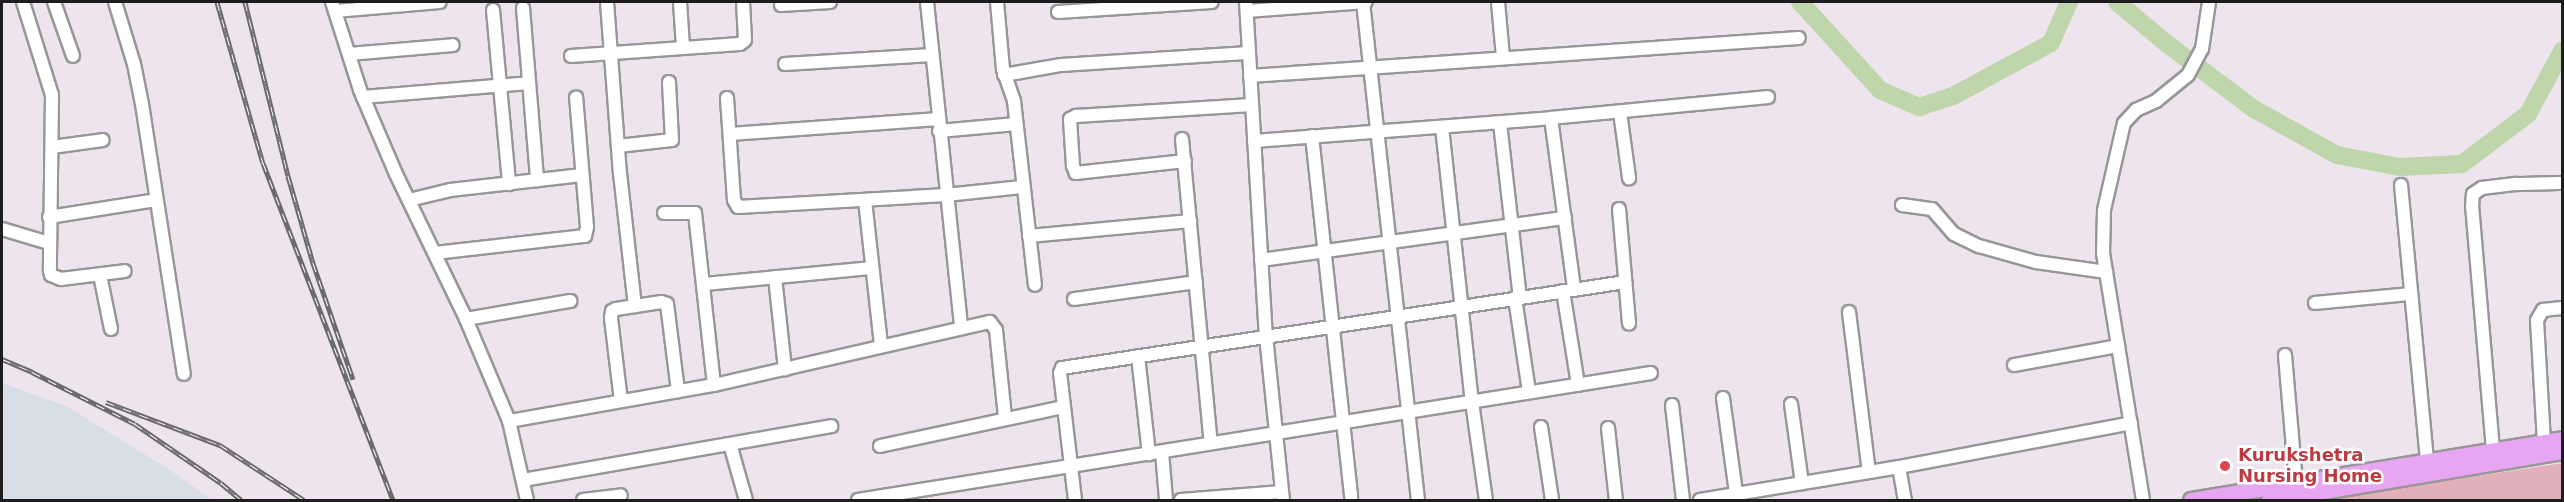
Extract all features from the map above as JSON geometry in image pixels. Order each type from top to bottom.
[{"type":"main road","points":[[2191,501],[2562,439]]},
{"type":"main road","points":[[2269,501],[2562,451]]},
{"type":"street","points":[[23,2],[52,95],[50,271],[56,278],[125,271]]},
{"type":"street","points":[[54,2],[73,56]]},
{"type":"street","points":[[115,2],[136,74],[184,374]]},
{"type":"street","points":[[440,2],[334,6],[363,97],[466,319],[509,421],[527,501]]},
{"type":"street","points":[[607,2],[618,146],[635,306]]},
{"type":"street","points":[[680,2],[683,47]]},
{"type":"street","points":[[571,56],[743,43],[746,37],[743,2]]},
{"type":"street","points":[[781,5],[830,2]]},
{"type":"street","points":[[927,2],[938,125],[961,328]]},
{"type":"street","points":[[997,2],[1004,75],[1012,93],[1035,285]]},
{"type":"street","points":[[1058,12],[1212,2]]},
{"type":"street","points":[[1181,501],[1283,496],[1266,336],[1247,6],[1364,2],[1418,501]]},
{"type":"street","points":[[1498,2],[1503,57]]},
{"type":"street","points":[[2143,501],[2103,254],[2104,210],[2124,123],[2136,110],[2156,101],[2188,75],[2199,57],[2204,40],[2209,2]]},
{"type":"street","points":[[523,8],[537,180]]},
{"type":"street","points":[[493,10],[509,184]]},
{"type":"street","points":[[1250,76],[1799,38]]},
{"type":"street","points":[[349,54],[453,45]]},
{"type":"street","points":[[1004,75],[1061,65],[1249,53]]},
{"type":"street","points":[[785,64],[932,55]]},
{"type":"street","points":[[618,146],[672,140],[669,82]]},
{"type":"street","points":[[363,97],[528,83]]},
{"type":"street","points":[[435,253],[585,236],[587,227],[576,97]]},
{"type":"street","points":[[1254,141],[1500,123],[1768,97]]},
{"type":"street","points":[[727,98],[734,200],[738,207],[946,195],[1022,187]]},
{"type":"street","points":[[1185,161],[1076,173],[1073,166],[1070,119],[1076,116],[1252,105]]},
{"type":"street","points":[[1620,112],[1629,178]]},
{"type":"street","points":[[1551,118],[1565,218],[1578,385]]},
{"type":"street","points":[[1500,123],[1512,225],[1517,298],[1529,392]]},
{"type":"street","points":[[730,134],[1016,124]]},
{"type":"street","points":[[1442,127],[1472,402],[1486,501]]},
{"type":"street","points":[[1312,136],[1351,497]]},
{"type":"street","points":[[1182,139],[1211,443]]},
{"type":"street","points":[[52,147],[103,140]]},
{"type":"street","points":[[409,200],[450,190],[582,175]]},
{"type":"street","points":[[2493,450],[2472,207],[2474,194],[2482,188],[2517,184],[2562,183]]},
{"type":"street","points":[[2401,185],[2427,461]]},
{"type":"street","points":[[49,217],[156,200]]},
{"type":"street","points":[[865,200],[881,346]]},
{"type":"street","points":[[1902,205],[1932,209],[1954,234],[1979,246],[2036,262],[2106,272]]},
{"type":"street","points":[[1619,209],[1629,324]]},
{"type":"street","points":[[664,213],[695,213],[705,285],[714,385]]},
{"type":"street","points":[[1261,260],[1565,218]]},
{"type":"street","points":[[1029,237],[1190,221]]},
{"type":"street","points":[[2,229],[49,243]]},
{"type":"street","points":[[705,285],[872,268]]},
{"type":"street","points":[[100,274],[111,329]]},
{"type":"street","points":[[775,277],[786,369]]},
{"type":"street","points":[[1074,299],[1196,282]]},
{"type":"street","points":[[1075,501],[1060,373],[1062,368],[1625,282]]},
{"type":"street","points":[[2315,303],[2411,294]]},
{"type":"street","points":[[466,319],[570,301]]},
{"type":"street","points":[[621,401],[611,314],[616,309],[635,306],[661,302],[667,304],[678,392]]},
{"type":"street","points":[[2544,442],[2538,316],[2543,310],[2562,308]]},
{"type":"street","points":[[1849,312],[1869,472]]},
{"type":"street","points":[[509,421],[714,385],[986,322],[994,325],[1005,417]]},
{"type":"street","points":[[2014,365],[2118,346]]},
{"type":"street","points":[[2285,355],[2296,483]]},
{"type":"street","points":[[1138,356],[1149,454]]},
{"type":"street","points":[[858,501],[1651,373]]},
{"type":"street","points":[[1723,398],[1736,493]]},
{"type":"street","points":[[1791,404],[1802,483]]},
{"type":"street","points":[[1672,405],[1683,501]]},
{"type":"street","points":[[880,446],[1064,406]]},
{"type":"street","points":[[1700,501],[1736,493],[1899,467],[2131,423]]},
{"type":"street","points":[[523,480],[831,426]]},
{"type":"street","points":[[1541,427],[1552,501]]},
{"type":"street","points":[[1608,428],[1616,501]]},
{"type":"street","points":[[730,444],[746,501]]},
{"type":"street","points":[[1162,452],[1166,501]]},
{"type":"street","points":[[1899,467],[1905,501]]},
{"type":"street","points":[[583,501],[621,495]]},
{"type":"shaded area","points":[[2,383],[66,406],[170,470],[212,500],[2,500]]},
{"type":"shaded area","points":[[2562,463],[2562,500],[2322,500]]},
{"type":"waterway","points":[[1800,2],[1880,90],[1919,107],[1953,96],[2051,43],[2069,2]]},
{"type":"waterway","points":[[2117,2],[2166,43],[2254,109],[2337,155],[2400,167],[2462,164],[2528,114],[2562,51]]},
{"type":"railway","points":[[217,2],[263,163],[393,500]]},
{"type":"railway","points":[[245,2],[288,176],[313,263],[353,379]]},
{"type":"railway","points":[[2,359],[135,424],[221,483],[241,500]]},
{"type":"railway","points":[[106,402],[220,445],[304,500]]},
{"type":"place","name":"Kurukshetra Nursing Home","points":[[2225,466]]}]
